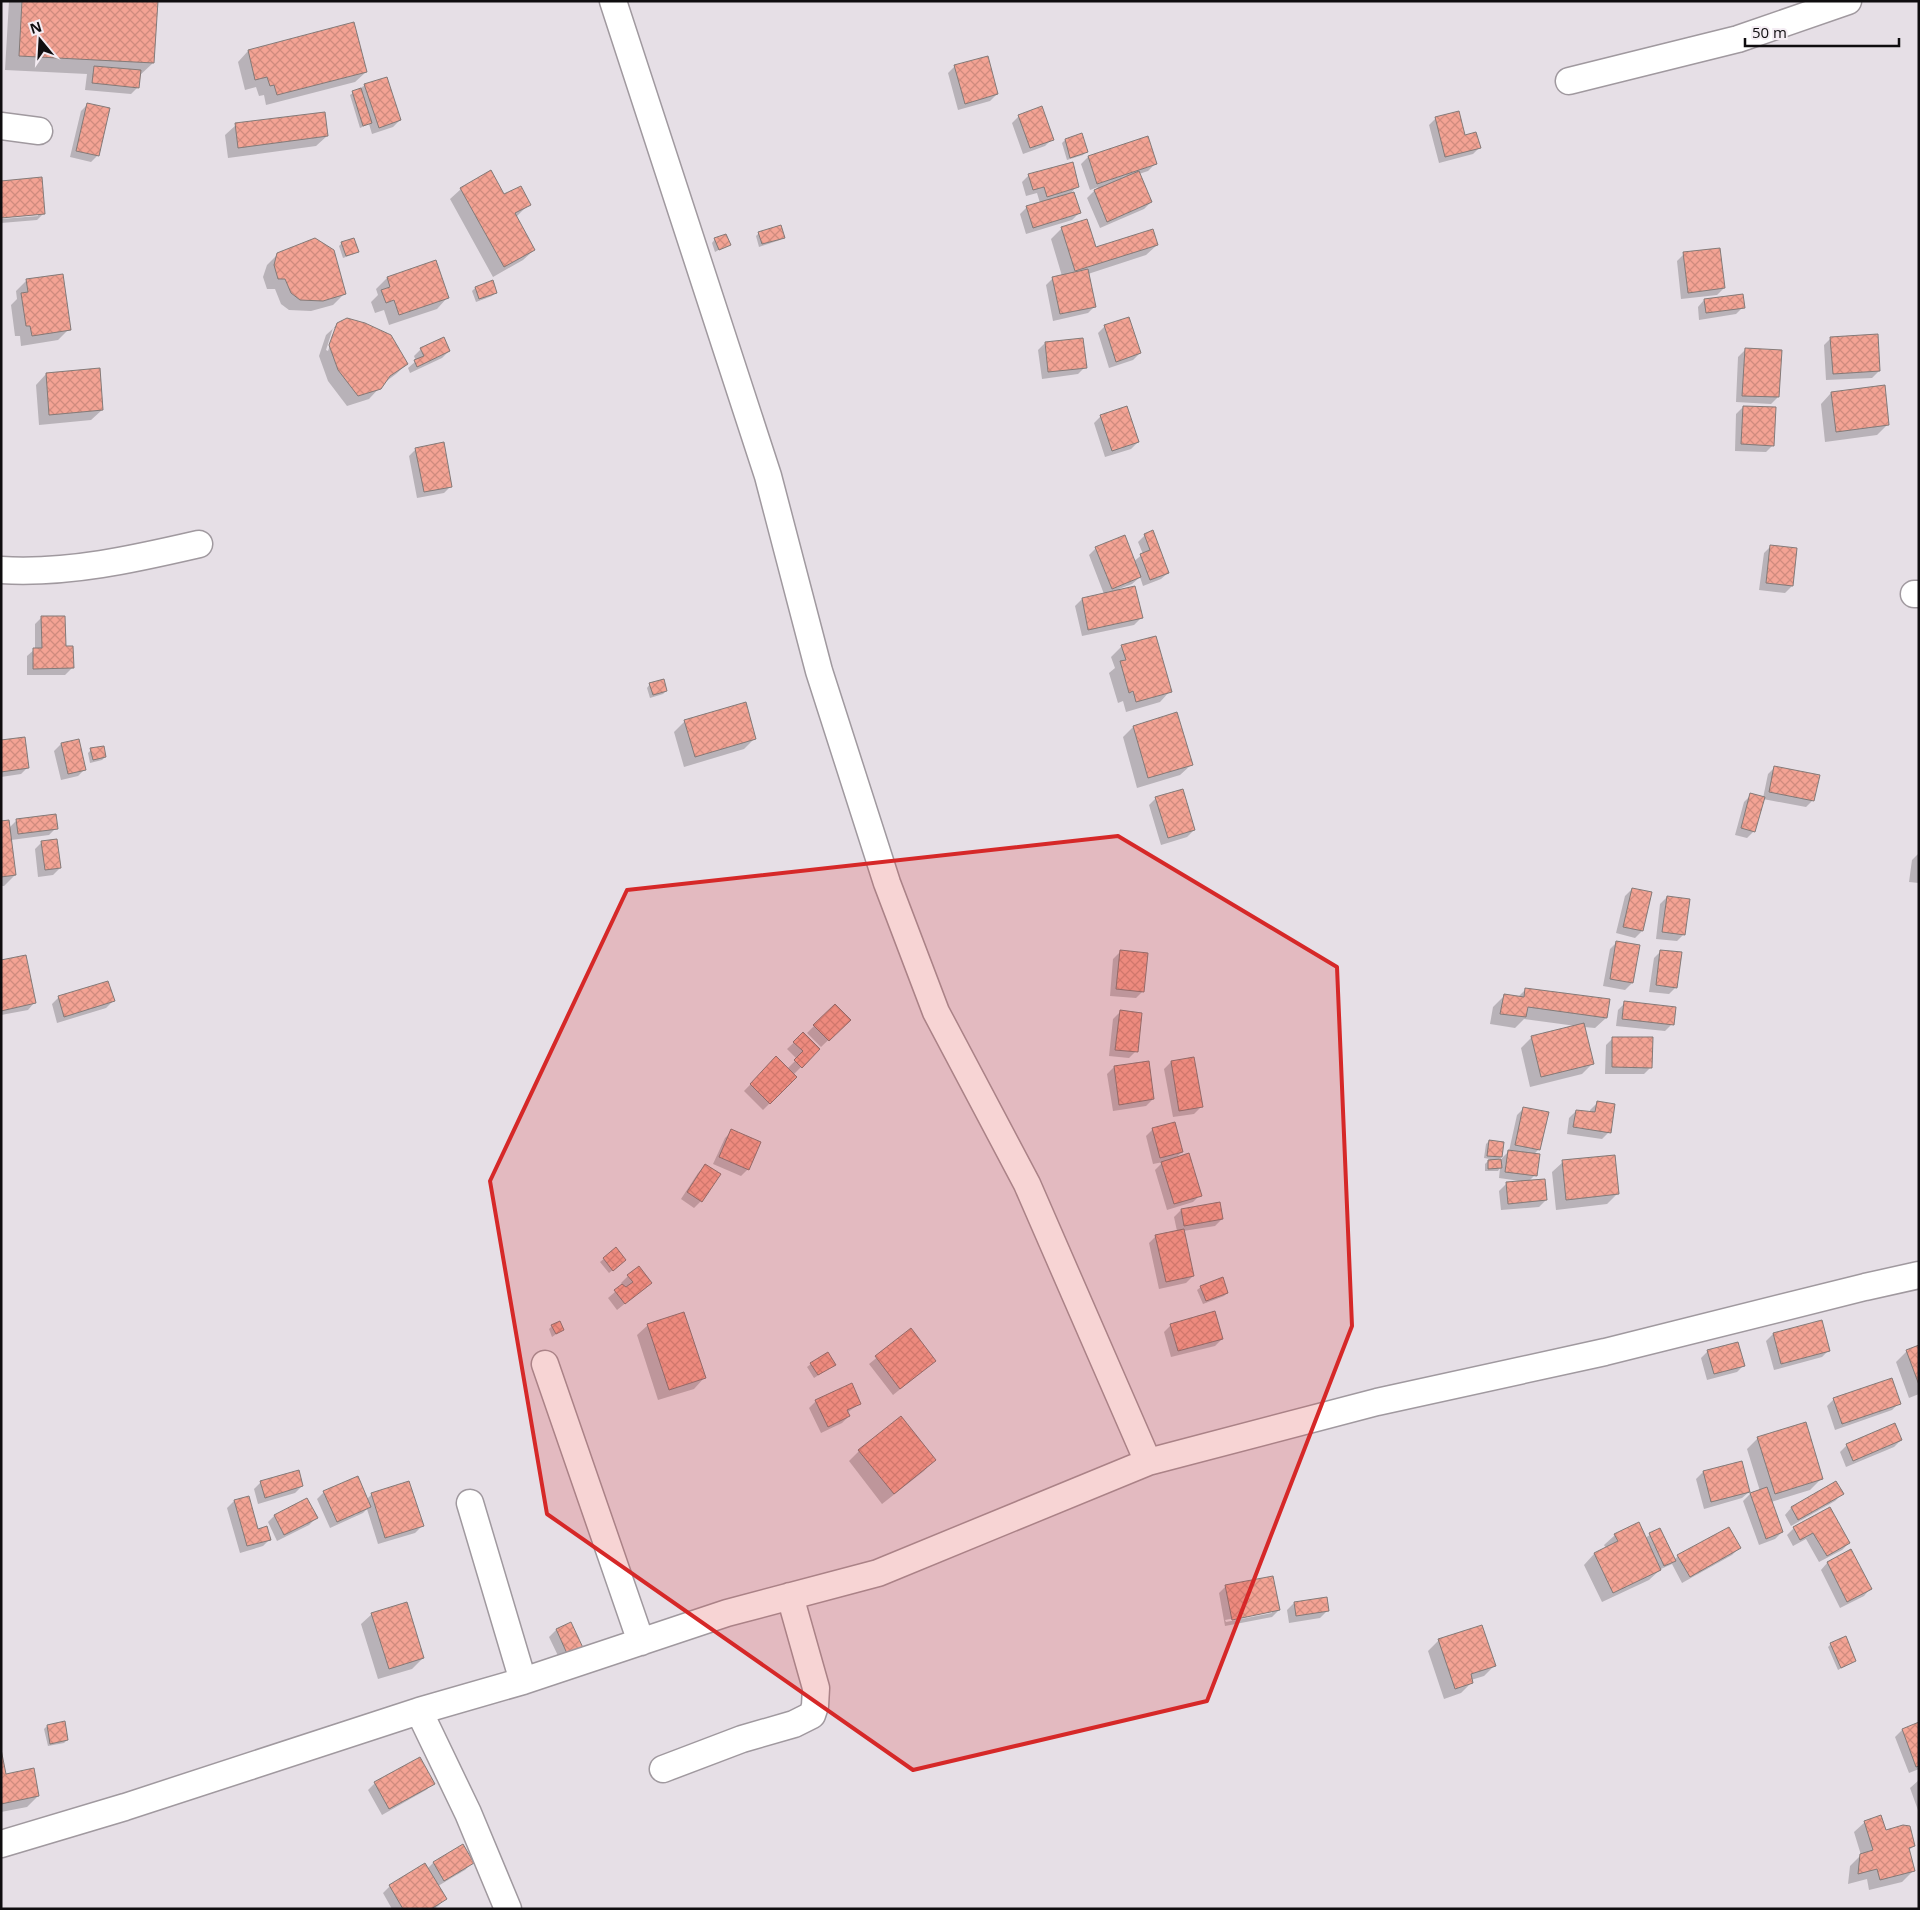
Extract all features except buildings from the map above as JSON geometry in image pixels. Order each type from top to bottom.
[{"type":"street","points":[[613,1],[768,476],[819,671],[890,892],[936,1012],[1027,1184],[1148,1462]]},
{"type":"street","points":[[1569,81],[1738,39],[1848,1]]},
{"type":"street","points":[[1,126],[39,131]]},
{"type":"street","points":[[1,570],[33,572],[114,563],[199,544]]},
{"type":"street","points":[[1,1844],[125,1807],[419,1711],[523,1681],[727,1613],[878,1574],[1148,1462],[1377,1402],[1605,1352],[1919,1275]]},
{"type":"street","points":[[545,1364],[641,1642]]},
{"type":"street","points":[[470,1503],[523,1681]]},
{"type":"street","points":[[663,1769],[742,1739],[794,1724],[812,1715],[815,1706],[816,1688],[790,1596]]},
{"type":"street","points":[[419,1711],[468,1813],[508,1909]]},
{"type":"highlighted area","points":[[1118,836],[1337,967],[1352,1326],[1207,1701],[913,1770],[547,1514],[490,1181],[627,890]]}]
